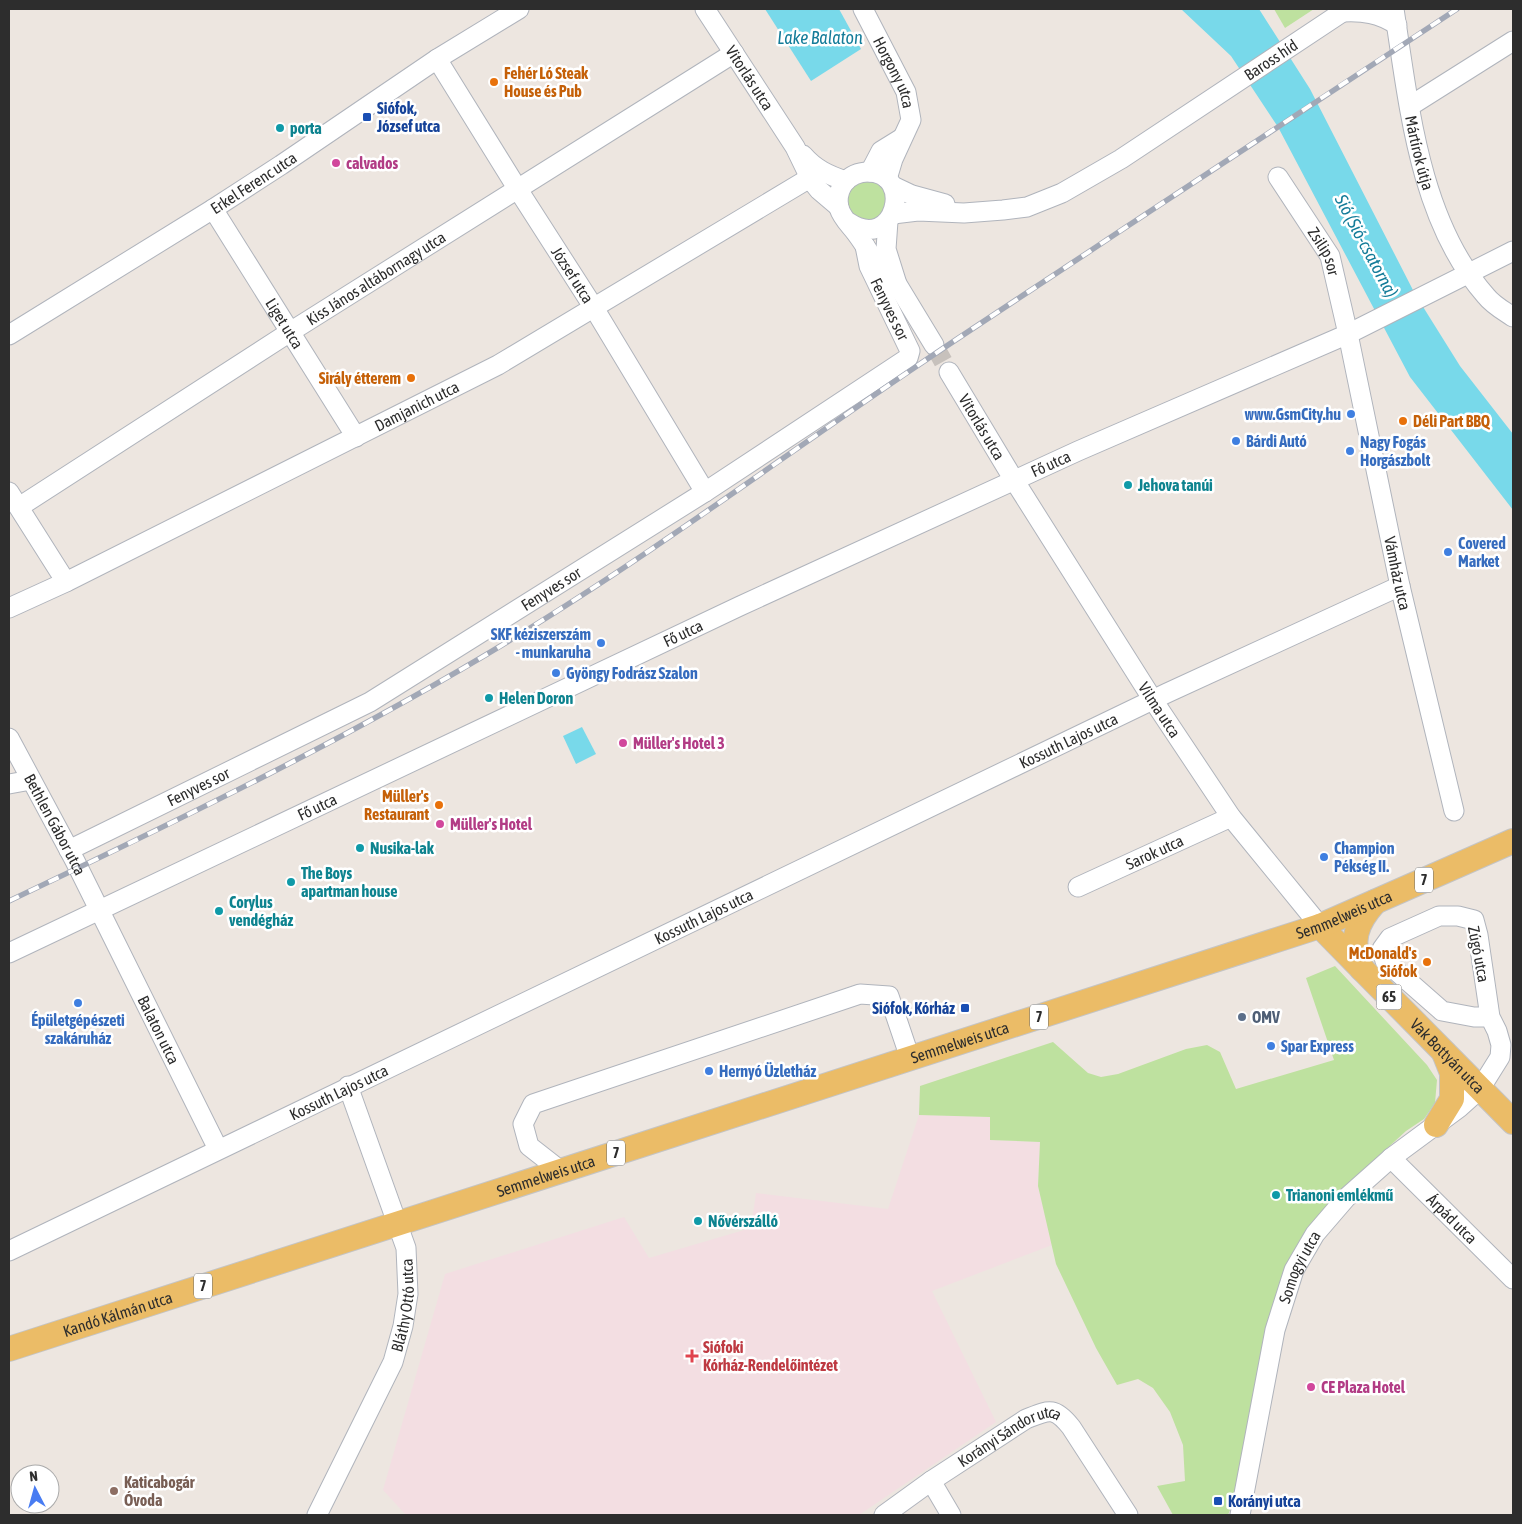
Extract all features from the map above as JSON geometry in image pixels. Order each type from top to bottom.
[{"type":"main road","name":"Semmelweis utca","points":[[398,1224],[1320,926],[1513,841]]},
{"type":"main road","points":[[1362,970],[1355,951],[1357,929],[1364,915],[1376,902]]},
{"type":"main road","name":"Vak Bottyán utca","points":[[1320,926],[1513,1122]]},
{"type":"main road","points":[[1436,1125],[1452,1099],[1452,1073],[1443,1052]]},
{"type":"main road","name":"Kandó Kálmán utca","points":[[9,1349],[398,1224]]},
{"type":"street","name":"Erkel Ferenc utca","points":[[9,335],[213,209],[438,60],[519,9]]},
{"type":"street","name":"Vitorlás utca","points":[[705,9],[795,147],[818,190],[855,227],[864,230],[873,229],[881,226],[891,217]]},
{"type":"street","name":"Horgony utca","points":[[863,9],[906,92],[911,120],[902,138],[881,151],[883,179]]},
{"type":"street","name":"Mártírok útja","points":[[1345,10],[1396,17],[1420,162],[1442,223],[1455,252],[1468,273],[1487,298],[1513,317]]},
{"type":"street","name":"Baross híd","points":[[980,211],[1027,207],[1062,193],[1121,159],[1345,10]]},
{"type":"street","points":[[1410,106],[1513,41]]},
{"type":"street","name":"Kiss János altábornagy utca","points":[[14,499],[290,332],[516,188],[734,53]]},
{"type":"street","name":"József utca","points":[[438,60],[516,188],[594,308],[705,492]]},
{"type":"street","name":"Vitorlás utca","points":[[795,147],[813,166],[829,176],[846,181]]},
{"type":"street","points":[[843,214],[838,197],[841,188],[853,175],[883,179],[912,195],[980,211]]},
{"type":"street","name":"Zsilip sor","points":[[1278,178],[1330,256],[1356,330]]},
{"type":"street","name":"Vitorlás utca","points":[[883,179],[896,195],[896,205],[891,217],[886,249],[897,284],[934,345]]},
{"type":"street","name":"Damjanich utca","points":[[9,608],[66,582],[498,366],[803,182],[811,180]]},
{"type":"street","name":"Liget utca","points":[[213,209],[356,437]]},
{"type":"street","points":[[891,217],[918,211],[964,213],[980,211]]},
{"type":"street","name":"Vitorlás utca","points":[[843,214],[881,270],[897,284]]},
{"type":"street","name":"Fenyves sor","points":[[69,850],[370,702],[705,492],[908,358],[910,351],[869,266],[865,246]]},
{"type":"street","points":[[1468,273],[1513,250]]},
{"type":"street","name":"Fő utca","points":[[9,952],[740,606],[1014,480],[1356,330],[1468,273]]},
{"type":"street","name":"Vámház utca","points":[[1356,330],[1400,586],[1454,811]]},
{"type":"street","name":"Vitorlás utca","points":[[949,372],[1014,480]]},
{"type":"street","name":"Vilma utca","points":[[1014,480],[1153,700],[1231,817],[1320,926]]},
{"type":"street","points":[[14,499],[66,582]]},
{"type":"street","name":"Kossuth Lajos utca","points":[[9,1251],[348,1086],[1153,700],[1400,586]]},
{"type":"street","name":"Bethlen Gábor utca","points":[[9,738],[69,850],[98,910]]},
{"type":"street","points":[[9,784],[31,780]]},
{"type":"street","name":"Sarok utca","points":[[1078,887],[1231,817]]},
{"type":"street","name":"Balaton utca","points":[[98,910],[218,1149]]},
{"type":"street","name":"Zúgó utca","points":[[1480,1089],[1500,1058],[1502,1045],[1490,1017],[1474,920],[1458,916],[1439,916],[1390,938],[1382,949],[1385,961],[1442,1011],[1474,1017],[1490,1017]]},
{"type":"street","points":[[560,1171],[529,1146],[523,1124],[533,1104],[860,994],[889,996],[910,1058]]},
{"type":"street","name":"Bláthy Ottó utca","points":[[317,1515],[393,1362],[403,1326],[408,1294],[406,1248],[348,1086]]},
{"type":"street","name":"Somogyi utca","points":[[1240,1515],[1275,1330],[1294,1270],[1315,1234],[1346,1198],[1391,1158],[1460,1107],[1480,1089]]},
{"type":"street","name":"Árpád utca","points":[[1391,1158],[1513,1279]]},
{"type":"street","name":"Korányi Sándor utca","points":[[884,1515],[931,1481],[1026,1419],[1053,1411],[1061,1415],[1071,1427],[1128,1515]]},
{"type":"street","points":[[931,1481],[951,1515]]},
{"type":"shaded area","name":"Siófoki Kórház-Rendelőintézet","points":[[919,1115],[991,1117],[990,1140],[1040,1142],[1038,1186],[1052,1245],[932,1291],[996,1422],[859,1515],[406,1515],[383,1490],[445,1274],[624,1217],[649,1258],[751,1228],[756,1193],[888,1209]]},
{"type":"green space","points":[[1274,9],[1314,9],[1285,28]]},
{"type":"green space","points":[[867,181],[881,187],[887,201],[881,215],[867,221],[853,215],[847,201],[853,187]]},
{"type":"green space","points":[[1335,966],[1427,1065],[1437,1080],[1435,1103],[1424,1119],[1406,1131],[1356,1177],[1281,1280],[1266,1339],[1237,1493],[1228,1515],[1173,1515],[1157,1486],[1185,1481],[1183,1445],[1170,1412],[1153,1388],[1138,1379],[1117,1385],[1096,1348],[1056,1264],[1038,1186],[1040,1142],[990,1140],[990,1117],[919,1115],[920,1086],[1053,1042],[1088,1073],[1101,1077],[1118,1074],[1186,1049],[1207,1045],[1220,1052],[1236,1089],[1334,1060],[1306,978]]},
{"type":"water","name":"Lake Balaton","points":[[765,9],[839,9],[861,49],[811,81]]},
{"type":"water","name":"Sió (Sió-csatorna)","points":[[1181,9],[1259,9],[1310,89],[1415,294],[1460,366],[1513,434],[1513,510],[1410,377],[1278,127],[1231,56]]},
{"type":"water","points":[[582,727],[596,754],[576,764],[563,736]]},
{"type":"tunnel","points":[[934,345],[949,372]]},
{"type":"railway","points":[[9,901],[138,839],[330,742],[455,673],[517,636],[618,572],[964,335],[1457,9]]},
{"type":"place","name":"Fehér Ló Steak House és Pub","points":[[494,82]]},
{"type":"place","name":"Siófok, József utca","points":[[367,117]]},
{"type":"place","name":"porta","points":[[280,128]]},
{"type":"place","name":"calvados","points":[[336,163]]},
{"type":"place","name":"Sirály étterem","points":[[411,378]]},
{"type":"place","name":"www.GsmCity.hu","points":[[1351,414]]},
{"type":"place","name":"Déli Part BBQ","points":[[1403,421]]},
{"type":"place","name":"Bárdi Autó","points":[[1236,441]]},
{"type":"place","name":"Nagy Fogás Horgászbolt","points":[[1350,451]]},
{"type":"place","name":"Jehova tanúi","points":[[1128,485]]},
{"type":"place","name":"Covered Market","points":[[1448,552]]},
{"type":"place","name":"SKF kéziszerszám - munkaruha","points":[[601,643]]},
{"type":"place","name":"Gyöngy Fodrász Szalon","points":[[556,673]]},
{"type":"place","name":"Helen Doron","points":[[489,698]]},
{"type":"place","name":"Müller's Hotel 3","points":[[623,743]]},
{"type":"place","name":"Müller's Restaurant","points":[[439,805]]},
{"type":"place","name":"Müller's Hotel","points":[[440,824]]},
{"type":"place","name":"Nusika-lak","points":[[360,848]]},
{"type":"place","name":"Champion Pékség II.","points":[[1324,857]]},
{"type":"place","name":"The Boys apartman house","points":[[291,882]]},
{"type":"place","name":"Corylus vendégház","points":[[219,911]]},
{"type":"place","name":"McDonald's Siófok","points":[[1427,962]]},
{"type":"place","name":"Épületgépészeti szakáruház","points":[[78,1003]]},
{"type":"place","name":"Siófok, Kórház","points":[[965,1008]]},
{"type":"place","name":"OMV","points":[[1242,1017]]},
{"type":"place","name":"Spar Express","points":[[1271,1046]]},
{"type":"place","name":"Hernyó Üzletház","points":[[709,1071]]},
{"type":"place","name":"Trianoni emlékmű","points":[[1276,1195]]},
{"type":"place","name":"Nővérszálló","points":[[698,1221]]},
{"type":"place","name":"Siófoki Kórház-Rendelőintézet","points":[[692,1356]]},
{"type":"place","name":"CE Plaza Hotel","points":[[1311,1387]]},
{"type":"place","name":"Katicabogár Óvoda","points":[[114,1491]]},
{"type":"place","name":"Korányi utca","points":[[1218,1501]]}]
